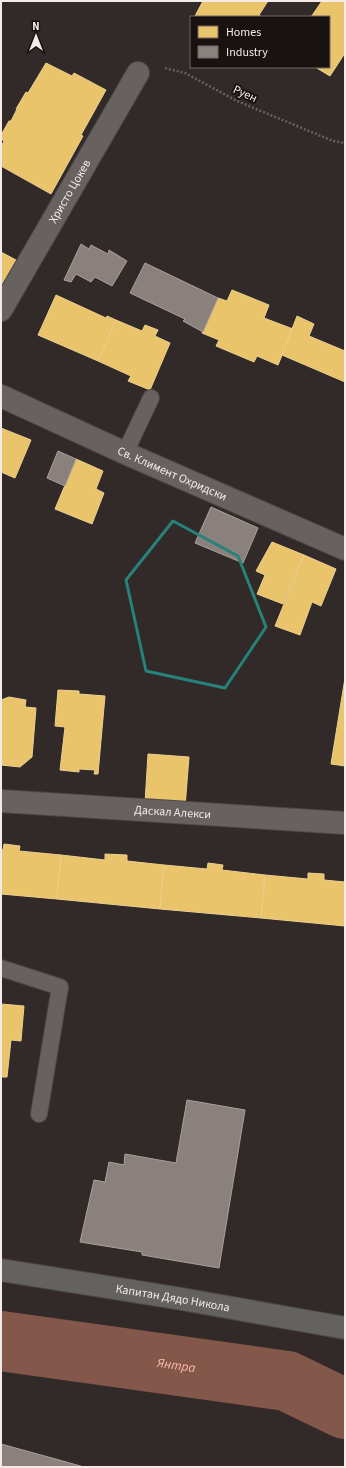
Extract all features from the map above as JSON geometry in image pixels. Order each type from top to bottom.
[{"type":"street","name":"Христо Цокев","points":[[1,310],[138,73]]},
{"type":"street","name":"Св. Климент Охридски","points":[[1,396],[345,549]]},
{"type":"street","name":"Даскал Алекси","points":[[1,801],[345,823]]},
{"type":"street","name":"Капитан Дядо Никола","points":[[1,1270],[169,1297],[345,1328]]},
{"type":"lane","points":[[125,452],[151,398]]},
{"type":"lane","points":[[1,968],[60,987],[39,1114]]},
{"type":"path","name":"Руен","points":[[138,73],[158,66],[185,73],[236,101],[333,141],[345,143]]},
{"type":"highlighted area","points":[[173,521],[238,556],[266,627],[225,688],[146,671],[126,580]]},
{"type":"building: Homes","points":[[203,1],[268,1],[259,15],[260,16],[195,16]]},
{"type":"building: Homes","points":[[322,1],[345,1],[345,53],[330,76],[317,68],[330,68],[330,16],[312,16]]},
{"type":"building: Homes","points":[[46,63],[72,76],[74,73],[106,90],[51,194],[1,166],[1,147],[4,141],[1,139],[1,135],[9,121],[11,121],[26,92],[28,93]]},
{"type":"building: Homes","points":[[1,252],[16,260],[1,286]]},
{"type":"building: Homes","points":[[232,290],[269,305],[264,318],[293,329],[278,365],[257,356],[254,362],[216,346],[219,340],[202,333],[218,298],[227,301]]},
{"type":"building: Homes","points":[[56,295],[106,318],[107,316],[116,320],[98,361],[38,335]]},
{"type":"building: Homes","points":[[297,316],[314,324],[309,336],[345,351],[345,382],[282,355]]},
{"type":"building: Homes","points":[[116,320],[142,331],[145,325],[158,330],[155,336],[170,343],[150,390],[128,381],[131,376],[98,361]]},
{"type":"building: Homes","points":[[1,428],[31,440],[15,478],[1,472]]},
{"type":"building: Homes","points":[[76,459],[103,471],[96,489],[104,493],[92,524],[55,509]]},
{"type":"building: Homes","points":[[272,542],[304,555],[283,604],[257,594],[265,575],[256,571]]},
{"type":"building: Homes","points":[[304,555],[336,569],[321,606],[312,602],[300,635],[275,626]]},
{"type":"building: Homes","points":[[345,678],[345,766],[331,764]]},
{"type":"building: Homes","points":[[58,690],[79,691],[79,694],[105,696],[98,774],[94,774],[95,770],[79,769],[79,772],[60,770],[65,727],[55,726]]},
{"type":"building: Homes","points":[[9,697],[26,700],[25,707],[36,708],[32,757],[20,767],[1,765],[1,700]]},
{"type":"building: Homes","points":[[148,754],[189,757],[185,807],[145,803]]},
{"type":"building: Homes","points":[[4,844],[20,846],[19,851],[61,855],[57,899],[1,894],[1,849],[3,850]]},
{"type":"building: Homes","points":[[105,854],[127,855],[127,861],[164,865],[160,909],[57,899],[61,855],[105,860]]},
{"type":"building: Homes","points":[[208,863],[223,865],[222,870],[265,875],[261,918],[160,909],[164,865],[207,869]]},
{"type":"building: Homes","points":[[308,873],[324,874],[324,880],[345,882],[345,926],[261,918],[265,875],[308,879]]},
{"type":"building: Homes","points":[[1,1004],[24,1006],[21,1041],[11,1040],[7,1077],[1,1077]]},
{"type":"building: Industry","points":[[81,244],[89,249],[91,245],[108,254],[109,250],[127,261],[112,286],[95,277],[91,282],[76,274],[71,282],[64,280]]},
{"type":"building: Industry","points":[[145,263],[218,298],[203,332],[183,321],[185,319],[130,293]]},
{"type":"building: Industry","points":[[58,451],[76,459],[65,486],[47,478]]},
{"type":"building: Industry","points":[[211,507],[258,528],[243,563],[195,543]]},
{"type":"building: Industry","points":[[187,1100],[245,1110],[219,1268],[142,1255],[142,1252],[80,1242],[94,1180],[105,1182],[109,1162],[124,1165],[125,1154],[176,1163]]},
{"type":"building: Industry","points":[[1,1444],[52,1458],[84,1467],[1,1467]]},
{"type":"waterway","name":"Янтра","points":[[1,1341],[287,1381],[345,1409]]}]
